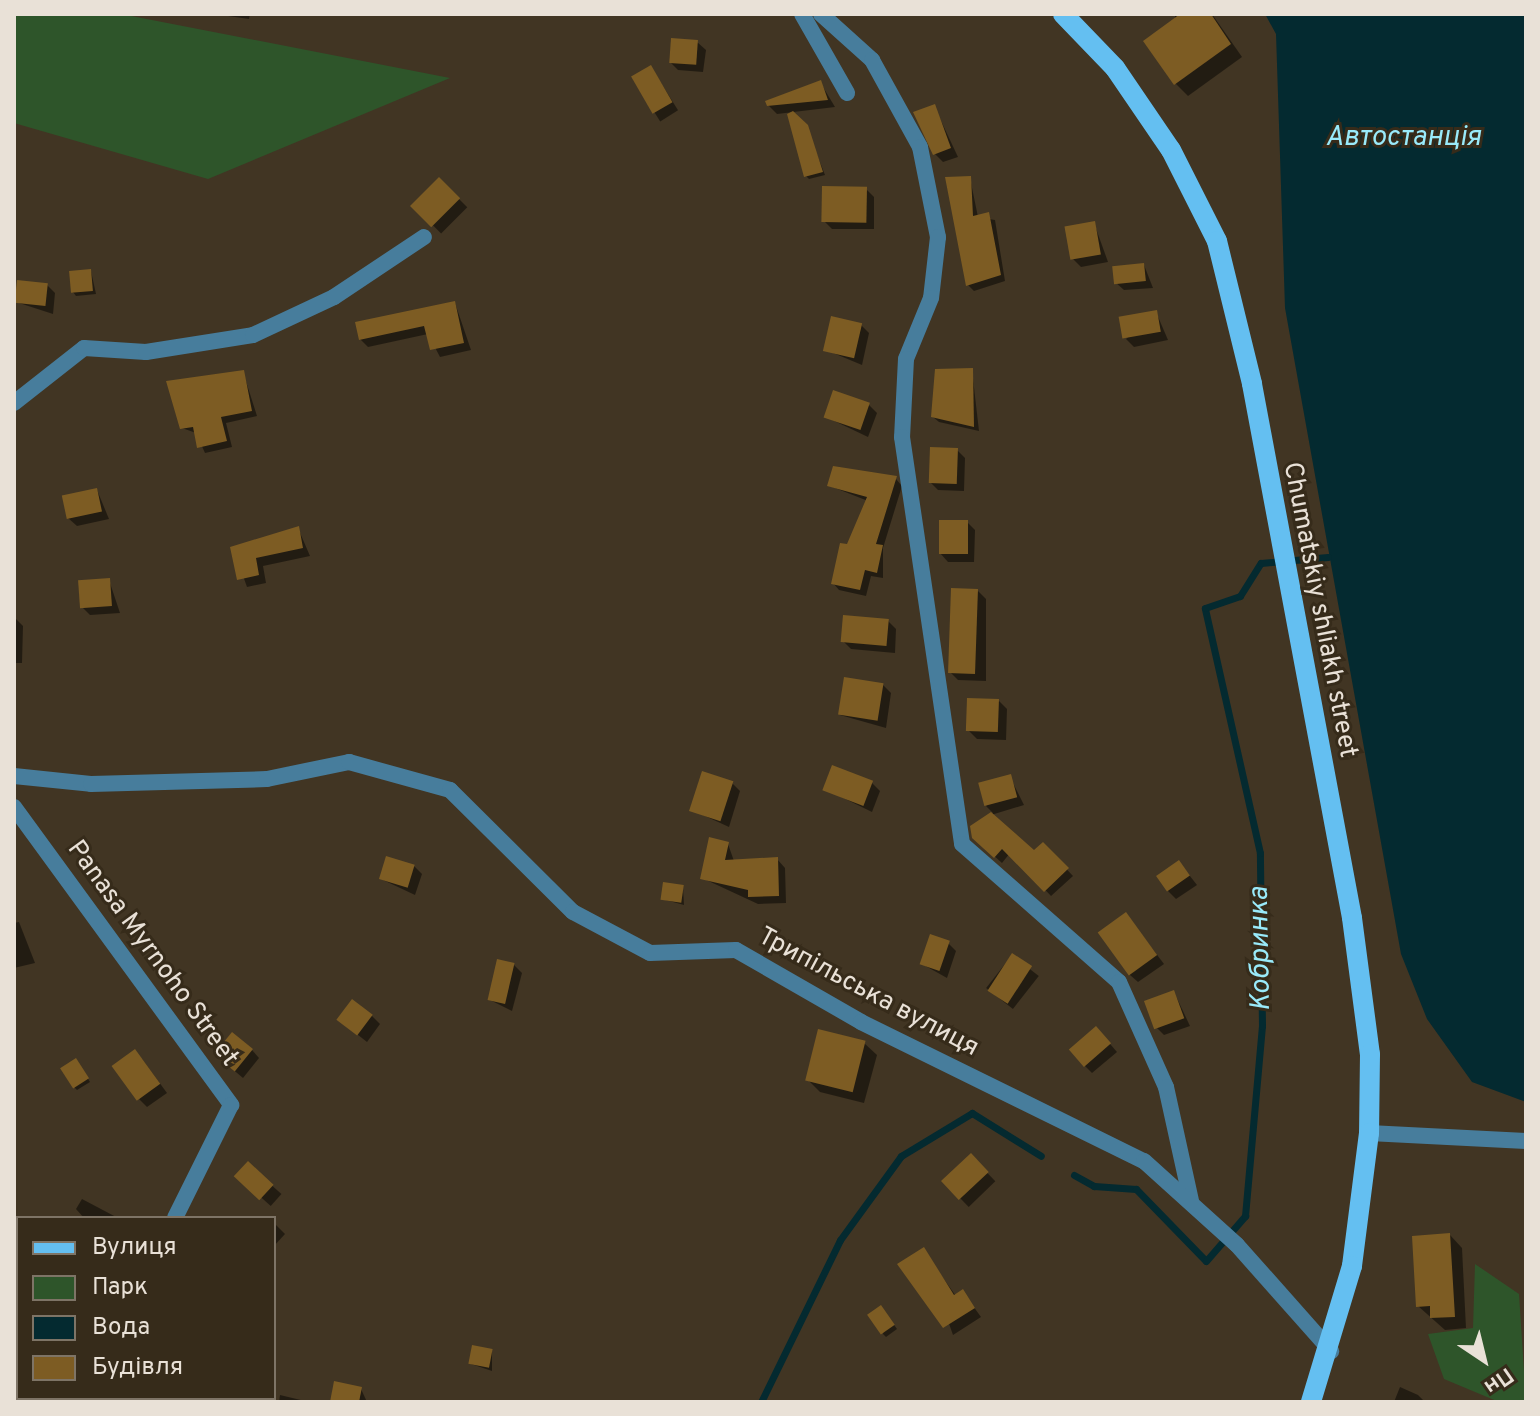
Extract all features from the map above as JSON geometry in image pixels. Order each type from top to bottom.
[{"type":"main road","name":"Chumatskiy shliakh street","points":[[1063,14],[1115,68],[1171,150],[1217,241],[1252,384],[1285,580],[1352,918],[1370,1054],[1369,1133],[1352,1266],[1331,1351],[1311,1402]]},
{"type":"street","points":[[802,14],[847,93]]},
{"type":"street","points":[[821,14],[872,60],[920,147],[938,237],[931,298],[906,359],[902,437],[962,844],[1119,982],[1166,1087],[1191,1201]]},
{"type":"street","points":[[14,403],[84,348],[146,352],[253,335],[334,297],[424,237]]},
{"type":"street","name":"Трипільська вулиця","points":[[14,776],[91,784],[267,779],[349,762],[450,790],[573,912],[650,953],[736,950],[861,1022],[1144,1161],[1237,1245],[1331,1351]]},
{"type":"street","name":"Panasa Myrnoho Street","points":[[14,807],[231,1105],[176,1216]]},
{"type":"street","points":[[1369,1133],[1526,1141]]},
{"type":"green space","points":[[14,14],[121,14],[450,78],[208,179],[14,123]]},
{"type":"green space","points":[[1475,1264],[1519,1294],[1526,1402],[1499,1402],[1444,1379],[1428,1334],[1473,1328]]},
{"type":"water","name":"Автостанція","points":[[1265,14],[1526,14],[1526,1102],[1472,1082],[1427,1019],[1401,954],[1285,308],[1276,34]]},
{"type":"building","points":[[1180,14],[1211,14],[1231,44],[1174,85],[1143,41]]},
{"type":"building","points":[[671,38],[698,40],[696,65],[669,63]]},
{"type":"building","points":[[651,65],[672,102],[653,114],[631,76]]},
{"type":"building","points":[[821,80],[828,100],[767,106],[765,101]]},
{"type":"building","points":[[935,104],[951,148],[933,155],[913,112]]},
{"type":"building","points":[[793,111],[808,125],[823,172],[804,177],[787,114]]},
{"type":"building","points":[[971,176],[973,216],[989,212],[1001,275],[966,286],[945,177]]},
{"type":"building","points":[[439,177],[460,198],[431,227],[410,206]]},
{"type":"building","points":[[822,186],[867,187],[866,223],[821,222]]},
{"type":"building","points":[[1095,221],[1101,254],[1070,260],[1064,226]]},
{"type":"building","points":[[1144,263],[1146,281],[1114,284],[1112,266]]},
{"type":"building","points":[[91,269],[93,291],[71,293],[69,271]]},
{"type":"building","points":[[17,280],[48,283],[45,306],[15,303]]},
{"type":"building","points":[[455,301],[464,343],[430,350],[424,326],[359,340],[355,322]]},
{"type":"building","points":[[1157,310],[1161,332],[1122,338],[1119,317]]},
{"type":"building","points":[[831,316],[862,323],[854,358],[823,351]]},
{"type":"building","points":[[973,368],[974,427],[931,417],[935,369]]},
{"type":"building","points":[[244,370],[252,411],[221,417],[227,441],[197,448],[193,427],[180,429],[166,381]]},
{"type":"building","points":[[833,390],[870,403],[860,430],[824,417]]},
{"type":"building","points":[[930,447],[958,448],[957,484],[929,483]]},
{"type":"building","points":[[833,466],[897,476],[876,544],[883,545],[877,573],[865,570],[860,590],[831,584],[840,543],[847,544],[867,497],[827,486]]},
{"type":"building","points":[[97,488],[102,511],[67,519],[62,495]]},
{"type":"building","points":[[939,520],[968,520],[968,554],[939,554]]},
{"type":"building","points":[[299,526],[303,548],[256,558],[259,575],[237,580],[230,547]]},
{"type":"building","points":[[110,578],[112,606],[80,608],[78,580]]},
{"type":"building","points":[[951,588],[978,589],[975,674],[948,673]]},
{"type":"building","points":[[843,615],[889,619],[886,646],[841,642]]},
{"type":"building","points":[[844,677],[884,683],[878,721],[838,715]]},
{"type":"building","points":[[967,698],[999,699],[998,732],[966,731]]},
{"type":"building","points":[[832,765],[873,781],[863,806],[822,790]]},
{"type":"building","points":[[702,771],[733,781],[720,821],[689,811]]},
{"type":"building","points":[[1011,774],[1017,797],[984,806],[978,783]]},
{"type":"building","points":[[991,812],[1034,850],[1043,842],[1069,868],[1044,892],[1002,849],[994,858],[972,838],[970,826]]},
{"type":"building","points":[[709,837],[729,842],[725,860],[778,857],[779,896],[748,897],[748,890],[700,879]]},
{"type":"building","points":[[386,856],[415,865],[408,888],[379,879]]},
{"type":"building","points":[[1179,860],[1190,876],[1167,892],[1156,876]]},
{"type":"building","points":[[663,882],[684,885],[681,903],[660,900]]},
{"type":"building","points":[[1126,912],[1157,955],[1129,975],[1098,933]]},
{"type":"building","points":[[930,934],[950,941],[939,971],[920,964]]},
{"type":"building","points":[[1012,953],[1032,966],[1008,1004],[987,991]]},
{"type":"building","points":[[497,959],[515,963],[505,1004],[488,1000]]},
{"type":"building","points":[[1174,990],[1184,1018],[1154,1029],[1144,1001]]},
{"type":"building","points":[[352,999],[373,1015],[357,1035],[336,1020]]},
{"type":"building","points":[[1096,1026],[1111,1043],[1084,1067],[1069,1050]]},
{"type":"building","points":[[818,1029],[866,1041],[853,1092],[805,1080]]},
{"type":"building","points":[[232,1032],[253,1049],[235,1072],[214,1055]]},
{"type":"building","points":[[135,1049],[160,1084],[137,1101],[112,1066]]},
{"type":"building","points":[[76,1058],[89,1078],[73,1088],[60,1068]]},
{"type":"building","points":[[971,1153],[989,1172],[959,1200],[941,1181]]},
{"type":"building","points":[[248,1161],[274,1185],[259,1200],[234,1176]]},
{"type":"building","points":[[1450,1233],[1455,1317],[1430,1318],[1430,1306],[1416,1307],[1412,1236]]},
{"type":"building","points":[[924,1247],[954,1295],[963,1289],[975,1308],[943,1328],[897,1264]]},
{"type":"building","points":[[881,1305],[895,1325],[881,1334],[867,1315]]},
{"type":"building","points":[[472,1345],[493,1349],[489,1368],[468,1364]]},
{"type":"building","points":[[334,1381],[362,1387],[359,1402],[330,1402]]},
{"type":"waterway","name":"Кобринка","points":[[1074,1175],[1094,1186],[1136,1189],[1206,1261],[1245,1216],[1262,1026],[1260,853],[1205,608],[1240,596],[1261,563],[1328,557]]},
{"type":"waterway","name":"Кобринка","points":[[761,1402],[840,1240],[901,1156],[972,1113],[1041,1156]]}]
